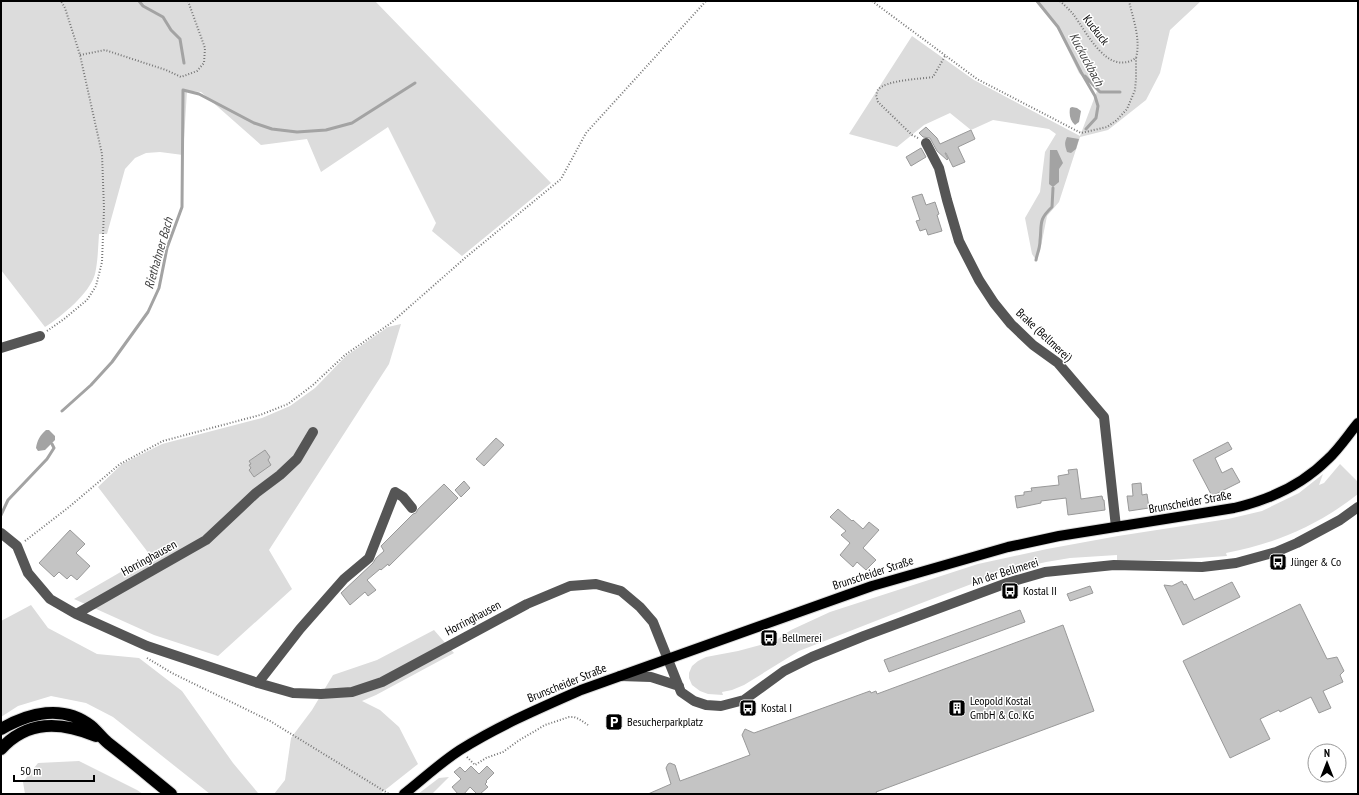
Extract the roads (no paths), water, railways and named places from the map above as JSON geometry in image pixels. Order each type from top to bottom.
[{"type":"highway","points":[[1,729],[21,718],[30,715],[67,715],[91,726],[102,738],[171,794]]},
{"type":"highway","points":[[1,749],[21,733],[42,726],[63,726],[74,728],[102,738]]},
{"type":"main road","name":"Brunscheider Straße","points":[[404,794],[440,764],[460,750],[518,718],[581,690],[872,586],[1008,546],[1116,526],[1234,508],[1269,498],[1294,486],[1329,459],[1358,424]]},
{"type":"street","name":"Brake (Bellmerei)","points":[[926,144],[939,168],[959,241],[979,280],[994,304],[1011,324],[1033,345],[1058,363],[1104,417],[1116,526]]},
{"type":"street","points":[[1,348],[40,336]]},
{"type":"street","name":"Horringhausen","points":[[76,614],[206,540],[256,493],[280,475],[297,459],[313,432]]},
{"type":"street","points":[[258,683],[300,629],[344,579],[369,558],[395,492],[403,497],[412,508]]},
{"type":"street","name":"An der Bellmerei","points":[[668,659],[678,686],[686,696],[694,701],[713,706],[732,704],[751,697],[784,671],[812,657],[1007,583],[1045,572],[1114,565],[1202,567],[1236,563],[1276,552],[1297,543],[1340,520],[1358,507]]},
{"type":"street","name":"Horringhausen","points":[[1,533],[17,546],[28,573],[50,599],[76,614],[147,646],[258,683],[293,693],[321,694],[352,692],[382,682],[527,604],[570,586],[596,584],[621,591],[640,607],[653,622],[668,659]]},
{"type":"street","name":"An der Bellmerei","points":[[620,676],[651,677],[678,686]]},
{"type":"waterway","name":"Riethahner Bach","points":[[139,1],[143,6],[163,17],[171,30],[180,39],[184,63]]},
{"type":"waterway","name":"Kuckuckbach","points":[[1037,1],[1058,27],[1095,96],[1098,106],[1096,118],[1086,129]]},
{"type":"waterway","points":[[1085,76],[1100,92],[1120,92]]},
{"type":"waterway","name":"Riethahner Bach","points":[[62,411],[91,385],[112,362],[148,312],[159,288],[167,248],[182,207],[183,90],[199,94],[254,123],[272,129],[297,132],[326,130],[352,123],[415,83]]},
{"type":"waterway","name":"Kuckuckbach","points":[[1036,260],[1040,246],[1044,215],[1052,207],[1053,188]]},
{"type":"waterway","name":"Riethahner Bach","points":[[1,515],[8,500],[47,459],[54,448],[52,444]]},
{"type":"place","name":"Jünger & Co","points":[[1278,562]]},
{"type":"place","name":"Kostal II","points":[[1010,591]]},
{"type":"place","name":"Bellmerei","points":[[769,638]]},
{"type":"place","name":"Kostal I","points":[[748,708]]},
{"type":"place","name":"Leopold Kostal GmbH & Co. KG","points":[[957,708]]},
{"type":"place","name":"Besucherparkplatz","points":[[614,722]]}]
